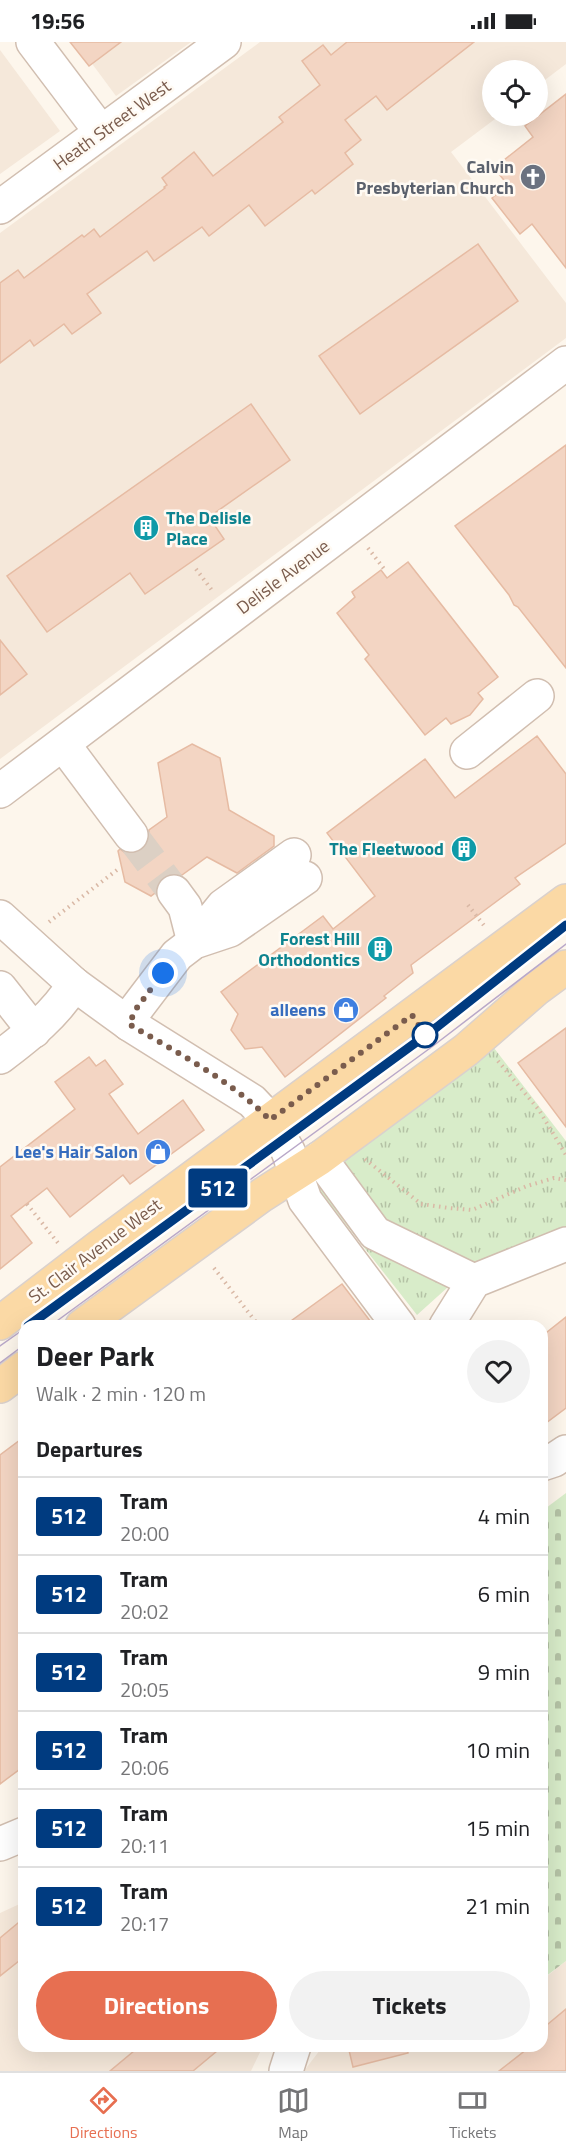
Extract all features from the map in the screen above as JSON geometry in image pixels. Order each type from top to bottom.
[{"type":"main road","name":"St. Clair Avenue West","points":[[0,1323],[566,901]]},
{"type":"main road","points":[[90,1320],[466,1050],[536,989],[566,967]]},
{"type":"main road","points":[[0,1386],[18,1372]]},
{"type":"street","points":[[33,42],[101,132]]},
{"type":"street","name":"Heath Street West","points":[[0,207],[224,42]]},
{"type":"street","name":"Delisle Avenue","points":[[0,791],[566,363]]},
{"type":"street","points":[[467,752],[537,696]]},
{"type":"street","points":[[63,744],[131,835]]},
{"type":"street","points":[[129,1024],[136,1009],[177,955],[194,942],[224,906],[300,867]]},
{"type":"street","points":[[174,892],[185,907],[194,942]]},
{"type":"street","points":[[0,917],[74,984],[129,1024],[252,1101],[270,1120],[288,1151],[307,1166],[375,1233],[474,1281]]},
{"type":"street","points":[[0,1057],[34,1031],[68,995],[74,984]]},
{"type":"street","points":[[0,988],[34,1031]]},
{"type":"street","points":[[307,1166],[305,1200],[395,1320]]},
{"type":"street","points":[[450,1320],[474,1281],[566,1244]]},
{"type":"street","points":[[548,1462],[566,1452]]},
{"type":"street","points":[[0,1844],[18,1836]]},
{"type":"street","points":[[286,2071],[292,2052]]},
{"type":"path","points":[[366,546],[385,570]]},
{"type":"path","points":[[196,569],[219,601]]},
{"type":"path","points":[[41,928],[117,870]]},
{"type":"path","points":[[468,905],[491,934]]},
{"type":"path","points":[[493,1054],[539,1110],[566,1155]]},
{"type":"path","points":[[362,1156],[421,1204],[449,1208],[472,1210],[527,1186],[554,1178],[566,1180]]},
{"type":"path","points":[[27,1204],[60,1246]]},
{"type":"path","points":[[214,1268],[254,1320]]},
{"type":"shaded area","points":[[76,42],[191,42],[116,96]]},
{"type":"shaded area","points":[[260,42],[566,42],[566,64],[548,78],[548,60],[482,60],[482,126],[486,126],[451,152],[566,303],[566,338],[0,759],[0,233]]},
{"type":"shaded area","points":[[0,50],[60,131],[0,174]]},
{"type":"shaded area","points":[[18,1905],[18,2052],[260,2052],[251,2071],[0,2071],[0,1913]]},
{"type":"shaded area","points":[[566,1961],[566,2071],[304,2071],[318,2052],[548,2052],[548,1975]]},
{"type":"green space","points":[[494,1048],[566,1141],[566,1226],[468,1269],[417,1315],[311,1180]]},
{"type":"green space","points":[[566,1493],[566,1961],[548,1975],[548,1506]]},
{"type":"building","points":[[70,42],[121,42],[89,66]]},
{"type":"building","points":[[347,42],[474,42],[387,110],[376,96],[345,120],[361,140],[345,153],[353,164],[315,194],[312,190],[265,226],[249,205],[209,236],[202,227],[154,261],[147,251],[87,294],[101,313],[72,334],[64,324],[34,346],[30,340],[0,363],[0,283],[18,270],[24,278],[82,235],[84,237],[94,229],[100,237],[165,188],[167,185],[162,178],[194,152],[213,176],[283,122],[279,117],[320,85],[302,61],[323,45],[331,55]]},
{"type":"building","name":"Calvin Presbyterian Church","points":[[566,94],[566,268],[532,224],[520,234],[492,198],[508,185],[494,168],[533,137],[525,126],[548,126],[548,108]]},
{"type":"building","points":[[478,244],[518,301],[360,414],[319,356]]},
{"type":"building","name":"The Delisle Place","points":[[251,404],[290,460],[209,517],[224,539],[145,594],[130,573],[47,632],[7,576]]},
{"type":"building","points":[[566,445],[566,668],[518,607],[514,605],[509,595],[455,526]]},
{"type":"building","points":[[408,562],[498,677],[478,693],[483,699],[470,715],[451,724],[446,718],[425,735],[365,659],[369,655],[337,613],[355,597],[352,592],[381,570],[387,578]]},
{"type":"building","points":[[0,640],[27,674],[0,695]]},
{"type":"building","points":[[537,736],[566,774],[566,843],[515,878],[520,884],[411,965],[413,973],[384,996],[386,998],[285,1077],[262,1047],[245,1049],[231,1030],[238,1014],[221,992],[323,916],[333,929],[375,896],[327,833],[425,759],[455,798]]},
{"type":"building","points":[[192,744],[220,758],[229,810],[274,836],[274,846],[237,873],[207,857],[182,875],[173,873],[163,877],[151,896],[125,882],[118,851],[120,849],[133,854],[142,850],[148,842],[149,830],[167,817],[158,763]]},
{"type":"building","points":[[566,1028],[566,1127],[518,1063]]},
{"type":"building","points":[[89,1057],[96,1066],[105,1060],[123,1084],[109,1094],[138,1134],[183,1100],[204,1130],[130,1184],[123,1175],[70,1217],[47,1188],[11,1216],[32,1243],[0,1269],[0,1167],[75,1109],[55,1082]]},
{"type":"building","points":[[342,1284],[369,1320],[292,1320]]},
{"type":"building","points":[[566,1317],[566,1408],[548,1422],[548,1331]]},
{"type":"building","points":[[18,1442],[18,1770],[0,1784],[0,1455]]},
{"type":"building","points":[[18,1923],[18,1962],[0,1976],[0,1938]]},
{"type":"building","points":[[566,2009],[566,2071],[499,2071],[523,2052],[548,2052],[548,2024]]},
{"type":"building","points":[[133,2052],[216,2052],[193,2071],[110,2071]]},
{"type":"building","points":[[349,2052],[408,2052],[408,2053],[353,2067]]},
{"type":"tunnel","points":[[131,835],[174,892]]},
{"type":"tram line","points":[[36,1320],[437,1027],[566,925]]},
{"type":"tram line","name":"512","points":[[36,1320],[437,1027],[566,925]]},
{"type":"tram line","points":[[58,1320],[433,1046],[566,944]]},
{"type":"tram line","points":[[0,1346],[18,1333]]},
{"type":"tram line","points":[[0,1363],[18,1350]]},
{"type":"place","name":"Calvin Presbyterian Church","points":[[533,177]]},
{"type":"place","name":"The Delisle Place","points":[[146,528]]},
{"type":"place","name":"The Fleetwood","points":[[464,849]]},
{"type":"place","name":"Forest Hill Orthodontics","points":[[380,949]]},
{"type":"place","name":"alleens","points":[[346,1010]]},
{"type":"place","name":"Lee's Hair Salon","points":[[158,1152]]},
{"type":"route","points":[[163,973],[136,1009],[129,1024],[252,1101],[270,1120],[412,1015],[425,1035]]}]
